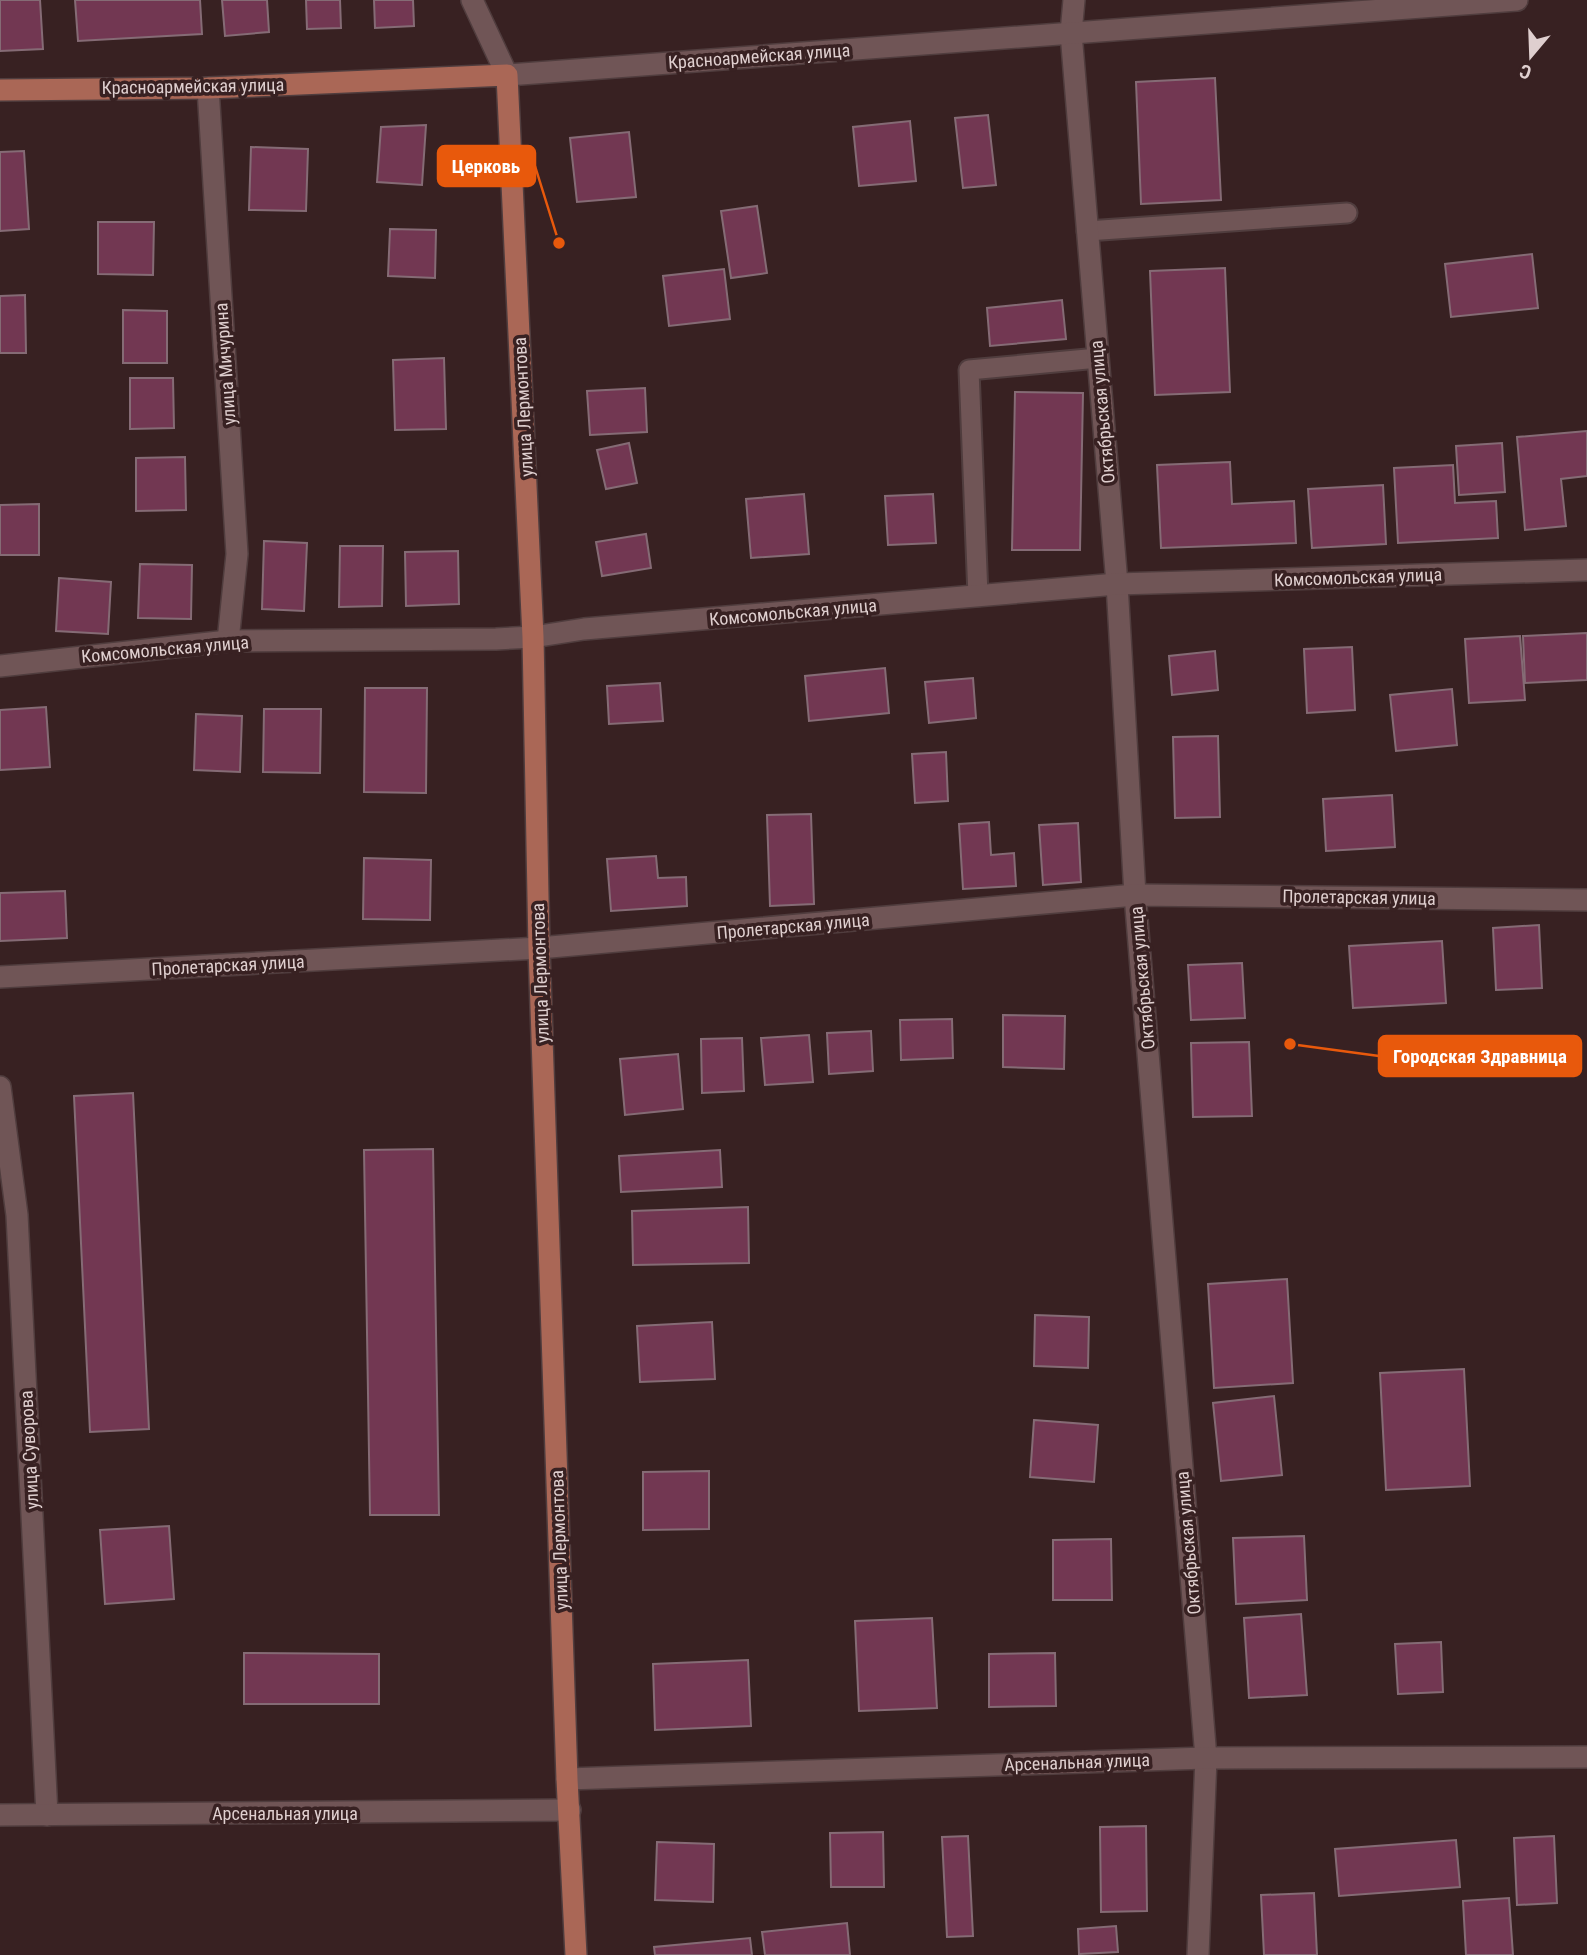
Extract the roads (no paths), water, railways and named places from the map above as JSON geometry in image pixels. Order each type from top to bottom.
[{"type":"main road","name":"Красноармейская улица","points":[[0,90],[208,88],[508,75]]},
{"type":"main road","name":"улица Лермонтова","points":[[508,75],[533,637],[539,948],[567,1779],[576,1955]]},
{"type":"street","name":"улица Лермонтова","points":[[472,0],[508,75]]},
{"type":"street","name":"Октябрьская улица","points":[[1074,0],[1071,33],[1117,584],[1135,895],[1206,1758],[1198,1955]]},
{"type":"street","name":"Красноармейская улица","points":[[508,75],[1517,0]]},
{"type":"street","name":"улица Мичурина","points":[[208,88],[237,554],[228,641]]},
{"type":"street","name":"Комсомольская улица","points":[[0,666],[228,641],[533,637],[584,629],[1117,584],[1587,570]]},
{"type":"street","name":"Пролетарская улица","points":[[0,976],[539,948],[1135,895],[1587,900]]},
{"type":"street","name":"улица Суворова","points":[[0,1087],[17,1215],[47,1815]]},
{"type":"street","name":"Арсенальная улица","points":[[567,1779],[1206,1758],[1587,1757]]},
{"type":"street","name":"Арсенальная улица","points":[[0,1815],[570,1810]]},
{"type":"lane","points":[[1087,231],[1347,213]]},
{"type":"lane","points":[[978,596],[969,370],[1098,358]]},
{"type":"place","name":"Церковь","points":[[559,243]]},
{"type":"place","name":"Городская Здравница","points":[[1290,1044]]}]
